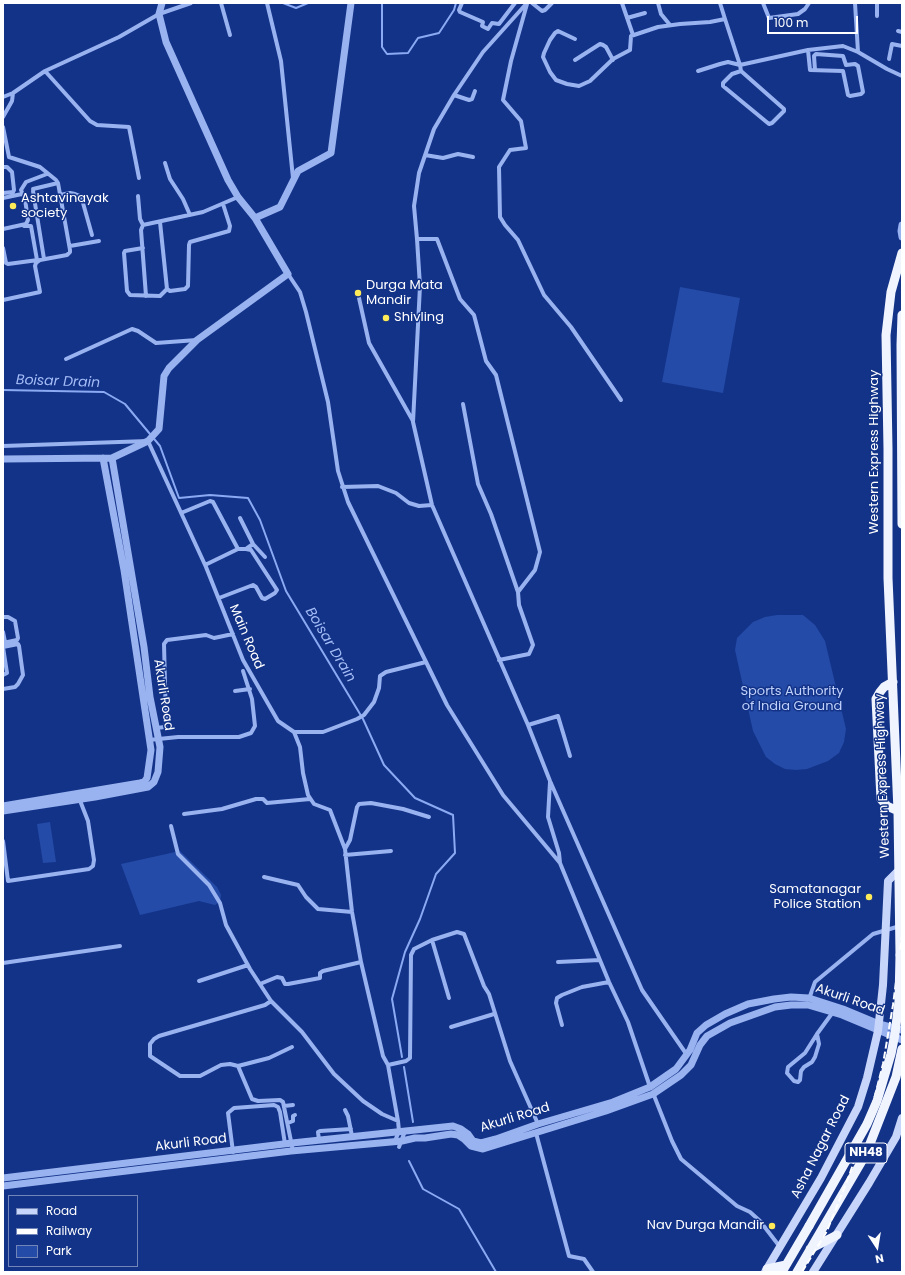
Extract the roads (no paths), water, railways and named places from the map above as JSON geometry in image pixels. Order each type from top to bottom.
[{"type":"highway","name":"Western Express Highway","points":[[784,1268],[864,1130],[877,1101],[891,1054],[899,1001],[900,926],[898,810],[888,578],[886,335],[891,292],[902,253]]},
{"type":"highway","name":"Western Express Highway","points":[[902,315],[902,524]]},
{"type":"highway","points":[[893,682],[884,687],[876,699],[881,799],[887,806],[898,810]]},
{"type":"highway","points":[[879,756],[896,756]]},
{"type":"highway","name":"NH48","points":[[797,1272],[866,1154],[896,1077],[902,1049]]},
{"type":"highway","points":[[810,1248],[837,1235]]},
{"type":"highway","points":[[766,1271],[784,1268]]},
{"type":"main road","name":"Asha Nagar Road","points":[[766,1271],[821,1178],[858,1107],[867,1078],[878,1027],[883,985],[888,881],[899,870]]},
{"type":"main road","points":[[813,1272],[896,1137],[902,1118]]},
{"type":"street","points":[[162,3],[159,14],[166,42],[228,180],[238,197],[255,218],[300,292],[314,342],[328,402],[338,471],[348,502],[447,705],[504,795],[560,863]]},
{"type":"street","points":[[3,96],[13,93],[45,71],[119,37],[159,14],[191,3]]},
{"type":"street","points":[[221,3],[230,36]]},
{"type":"street","points":[[267,3],[281,61],[294,180]]},
{"type":"street","points":[[255,218],[280,207],[298,172],[331,153],[351,3]]},
{"type":"street","points":[[462,3],[459,10],[460,12],[482,22],[482,26],[488,29],[492,24],[499,24],[515,4],[522,8]]},
{"type":"street","points":[[527,3],[482,52],[454,95],[434,129],[419,173],[414,206],[420,286],[413,422],[432,505],[528,725],[550,781],[642,990],[687,1055]]},
{"type":"street","points":[[527,3],[511,61],[503,100],[521,121],[526,148],[510,150],[499,166],[500,217],[518,240],[544,295],[571,327],[621,400]]},
{"type":"street","points":[[532,3],[542,11],[552,3]]},
{"type":"street","points":[[575,39],[558,31],[555,33],[544,52],[543,57],[550,72],[556,80],[579,86],[590,81],[613,60],[630,50],[633,35],[622,3]]},
{"type":"street","points":[[658,3],[661,14],[670,25]]},
{"type":"street","points":[[720,3],[741,71],[784,109],[784,111],[772,123],[769,124],[723,86],[723,83],[732,74],[741,71]]},
{"type":"street","points":[[763,3],[769,18],[798,14],[805,9],[809,3]]},
{"type":"street","points":[[855,3],[858,52]]},
{"type":"street","points":[[877,3],[877,16]]},
{"type":"street","points":[[627,18],[645,13]]},
{"type":"street","points":[[502,19],[508,23]]},
{"type":"street","points":[[633,35],[658,27],[710,22],[725,19]]},
{"type":"street","points":[[575,60],[600,44],[603,44],[613,60]]},
{"type":"street","points":[[889,59],[892,44],[902,46]]},
{"type":"street","points":[[698,71],[728,62],[740,65],[808,50],[844,46],[902,76]]},
{"type":"street","points":[[808,50],[810,70],[842,71]]},
{"type":"street","points":[[814,70],[814,56],[816,54],[843,56],[846,65]]},
{"type":"street","points":[[855,64],[858,66],[863,92],[861,94],[848,95],[842,71],[846,65],[855,64]]},
{"type":"street","points":[[45,71],[90,121],[97,125],[129,128],[139,178]]},
{"type":"street","points":[[454,95],[469,100],[472,99],[475,91]]},
{"type":"street","points":[[3,117],[12,101],[13,93]]},
{"type":"street","points":[[3,127],[9,156],[40,168],[58,183],[70,252],[67,255],[8,264],[6,263],[3,248]]},
{"type":"street","points":[[425,155],[443,158],[458,154],[473,156]]},
{"type":"street","points":[[166,163],[170,179],[183,199],[190,215]]},
{"type":"street","points":[[3,168],[7,167],[12,172],[14,190]]},
{"type":"street","points":[[3,230],[26,224],[28,220],[22,188],[26,182],[47,174]]},
{"type":"street","points":[[40,260],[33,190],[58,183]]},
{"type":"street","points":[[3,193],[13,192],[14,190],[22,188]]},
{"type":"street","points":[[60,195],[70,193],[80,196],[92,235]]},
{"type":"street","points":[[3,198],[22,194]]},
{"type":"street","points":[[138,196],[140,219],[143,226],[141,230],[146,296]]},
{"type":"street","points":[[143,226],[202,212],[238,197]]},
{"type":"street","points":[[168,289],[170,291],[188,286],[190,242],[229,231],[230,226],[223,204]]},
{"type":"street","points":[[160,222],[168,289]]},
{"type":"street","points":[[902,225],[902,237]]},
{"type":"street","points":[[3,230],[31,226],[40,260]]},
{"type":"street","points":[[417,239],[437,239],[460,299],[474,315],[486,361],[496,375],[540,552],[535,570],[518,592]]},
{"type":"street","points":[[70,246],[99,241]]},
{"type":"street","points":[[143,248],[125,250],[127,291],[130,295],[160,296],[168,289]]},
{"type":"street","points":[[3,300],[40,292],[35,266],[40,260]]},
{"type":"street","points":[[3,459],[112,458],[148,441],[159,429],[161,391],[164,376],[169,368],[197,340],[288,274]]},
{"type":"street","points":[[359,298],[369,343],[413,422]]},
{"type":"street","points":[[66,359],[132,329],[156,342],[197,340]]},
{"type":"street","points":[[463,404],[478,484],[491,514],[518,592],[519,605],[533,645],[529,654],[499,660]]},
{"type":"street","points":[[3,446],[148,441]]},
{"type":"street","name":"Main Road","points":[[148,441],[205,565],[243,660],[278,721],[294,732]]},
{"type":"street","name":"Akurli Road","points":[[104,458],[136,648],[160,747],[158,772],[154,782]]},
{"type":"street","name":"Akurli Road","points":[[112,458],[144,647],[143,676],[151,750],[147,778]]},
{"type":"street","points":[[342,487],[378,486],[396,493],[409,503],[419,506],[432,505]]},
{"type":"street","points":[[181,513],[210,501],[213,502],[238,549]]},
{"type":"street","points":[[240,518],[253,544],[265,557]]},
{"type":"street","points":[[246,549],[253,544]]},
{"type":"street","points":[[205,565],[238,549],[251,550],[277,590],[276,593],[265,599],[262,598],[256,587],[253,585],[219,598]]},
{"type":"street","points":[[3,617],[8,617],[15,621],[18,638],[17,640],[4,645]]},
{"type":"street","points":[[3,632],[8,673],[3,675]]},
{"type":"street","points":[[148,729],[165,727],[166,722],[164,644],[168,640],[206,635],[214,638],[233,634]]},
{"type":"street","points":[[3,689],[15,687],[23,675],[18,644],[4,645]]},
{"type":"street","points":[[136,648],[144,647]]},
{"type":"street","points":[[399,1143],[402,1131],[398,1122],[388,1065],[383,1056],[361,962],[352,912],[345,849],[330,810],[314,804],[308,795],[303,773],[300,747],[294,732],[323,732],[359,718],[364,715],[374,702],[379,688],[380,676],[386,672],[426,662]]},
{"type":"street","points":[[149,740],[178,737],[239,737],[251,734],[255,726],[252,699],[243,671]]},
{"type":"street","points":[[235,692],[250,689]]},
{"type":"street","points":[[528,725],[558,716],[570,756]]},
{"type":"street","points":[[3,811],[79,796],[129,788],[148,787],[154,782],[147,778],[144,782],[129,788]]},
{"type":"street","points":[[550,781],[548,817],[559,853],[560,863],[609,982],[628,1022],[652,1091],[672,1141],[681,1159],[737,1206],[750,1212],[780,1247]]},
{"type":"street","points":[[3,841],[6,881],[89,869],[94,866],[94,860],[88,821],[79,796]]},
{"type":"street","points":[[184,814],[222,809],[256,799],[263,800],[267,803],[310,799]]},
{"type":"street","points":[[3,806],[56,800]]},
{"type":"street","points":[[345,849],[350,840],[357,807],[359,804],[371,803],[429,817]]},
{"type":"street","points":[[171,826],[178,854],[209,885],[220,903],[226,925],[248,965],[271,1001],[302,1032],[334,1074],[363,1101],[382,1114],[398,1122]]},
{"type":"street","points":[[345,855],[391,851]]},
{"type":"street","points":[[264,877],[298,885],[306,897],[318,909],[352,912]]},
{"type":"street","points":[[809,1002],[815,982],[873,934],[900,926]]},
{"type":"street","points":[[388,1065],[406,1061],[410,1058],[411,955],[414,949],[432,940],[457,932],[464,934],[484,986],[489,994],[494,1014],[510,1061],[538,1124]]},
{"type":"street","points":[[432,940],[448,998]]},
{"type":"street","points":[[3,963],[120,946]]},
{"type":"street","points":[[558,962],[600,960]]},
{"type":"street","points":[[260,984],[277,978],[282,978],[286,984],[320,978],[320,973],[323,971],[361,962]]},
{"type":"street","points":[[199,981],[248,965]]},
{"type":"street","points":[[562,1025],[556,1003],[557,998],[562,994],[582,987],[609,982]]},
{"type":"street","name":"Akurli Road","points":[[3,1186],[113,1172],[191,1159],[290,1146],[353,1133],[402,1131],[453,1126],[468,1134],[474,1141],[481,1143],[538,1124],[652,1091],[676,1069],[687,1055],[697,1033],[706,1025],[725,1014],[748,1004],[774,999],[791,997],[843,1009],[902,1040]]},
{"type":"street","points":[[271,1001],[265,1005],[159,1036],[150,1044],[150,1056],[180,1076],[200,1076],[221,1065],[230,1064],[238,1066],[268,1058],[292,1047]]},
{"type":"street","name":"Akurli Road","points":[[290,1146],[399,1143],[415,1138],[451,1134],[458,1135],[471,1146],[483,1149],[536,1133],[652,1091],[680,1075],[691,1065],[700,1045],[707,1036],[730,1023],[775,1007],[809,1002],[833,1012],[878,1027],[902,1030]]},
{"type":"street","points":[[817,1034],[819,1044],[815,1057],[812,1062],[801,1071],[800,1080],[798,1082],[794,1081],[787,1072],[788,1068],[805,1052],[817,1034],[833,1012]]},
{"type":"street","points":[[451,1027],[494,1014]]},
{"type":"street","points":[[238,1066],[252,1099],[258,1101],[280,1100],[283,1102],[288,1122],[290,1146]]},
{"type":"street","points":[[233,1154],[228,1113],[234,1108],[274,1105],[278,1107],[290,1146]]},
{"type":"street","points":[[284,1106],[293,1105]]},
{"type":"street","points":[[345,1110],[358,1144]]},
{"type":"street","points":[[288,1122],[293,1122],[293,1116],[295,1115]]},
{"type":"street","points":[[399,1143],[402,1131]]},
{"type":"street","points":[[536,1133],[569,1256],[584,1259],[593,1272]]},
{"type":"street","name":"Akurli Road","points":[[3,1178],[112,1164],[191,1159]]},
{"type":"street","points":[[112,1164],[113,1172]]},
{"type":"street","points":[[83,1168],[84,1176]]},
{"type":"street","points":[[60,1171],[62,1178]]},
{"type":"street","points":[[34,1174],[35,1182]]},
{"type":"waterway","points":[[283,3],[296,8],[308,3]]},
{"type":"waterway","points":[[382,3],[382,47],[387,54],[408,53],[418,38],[439,33],[454,10],[456,3]]},
{"type":"waterway","name":"Boisar Drain","points":[[3,390],[104,392],[125,404],[160,446],[179,498],[210,495],[248,498],[260,520],[286,591],[363,719],[384,765],[415,798],[453,815],[455,853],[436,874],[420,919],[405,952],[392,999],[402,1057]]},
{"type":"waterway","name":"Boisar Drain","points":[[404,1067],[413,1122]]},
{"type":"waterway","points":[[409,1161],[423,1189],[459,1209],[496,1272]]},
{"type":"railway","points":[[802,1272],[827,1231],[849,1176],[870,1115],[883,1064],[893,1005],[902,935]]},
{"type":"place","name":"Ashtavinayak society","points":[[13,206]]},
{"type":"place","name":"Durga Mata Mandir","points":[[358,293]]},
{"type":"place","name":"Shivling","points":[[386,318]]},
{"type":"place","name":"Samatanagar Police Station","points":[[869,897]]},
{"type":"place","name":"Nav Durga Mandir","points":[[772,1226]]},
{"type":"park label","name":"Sports Authority of India Ground","points":[[792,700]]}]
